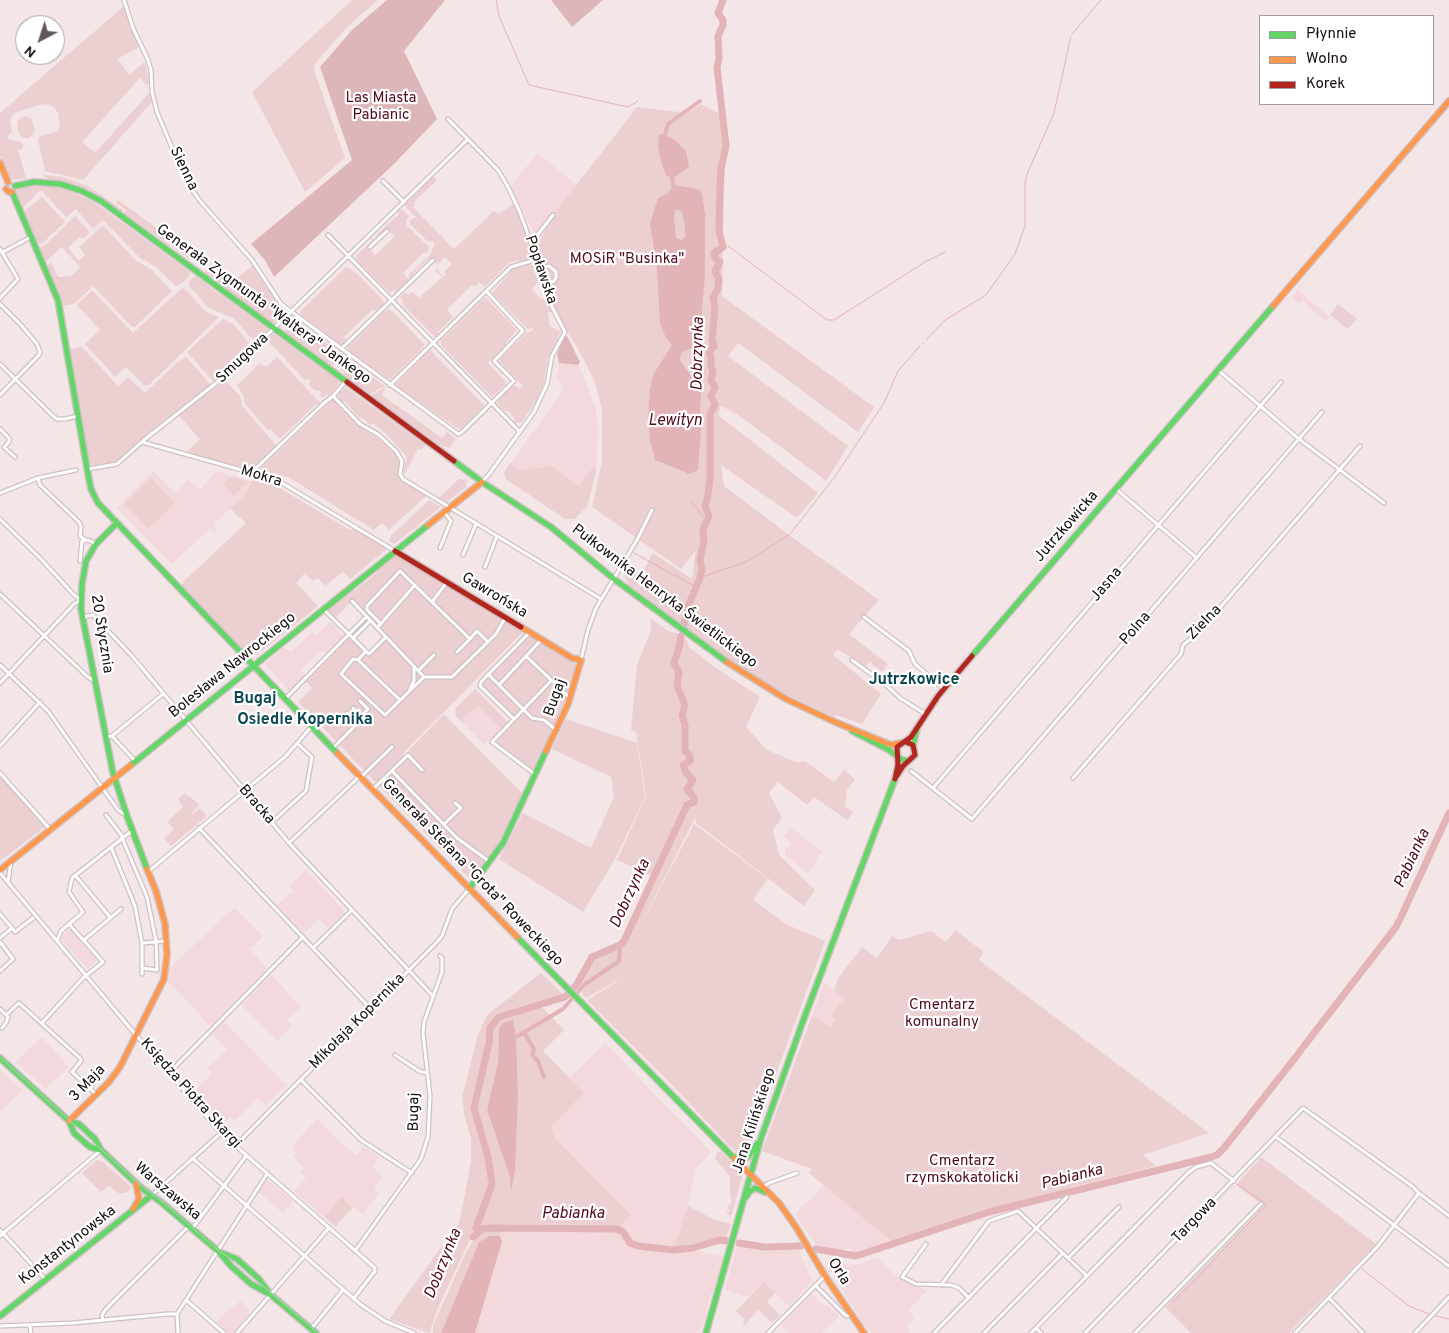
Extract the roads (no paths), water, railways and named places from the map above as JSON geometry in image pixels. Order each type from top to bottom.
[{"type":"street","name":"Sienna","points":[[124,0],[133,28],[151,70],[152,92],[157,112],[187,181],[204,206],[257,266],[278,300],[291,312]]},
{"type":"street","name":"Jutrzkowicka","points":[[903,742],[918,726],[944,689],[1449,100]]},
{"type":"street","name":"Popławska","points":[[448,119],[498,170],[519,210],[549,301],[565,332],[552,356],[542,396],[534,412],[482,482]]},
{"type":"street","name":"Smugowa","points":[[88,469],[117,464],[220,381],[467,140]]},
{"type":"street","points":[[0,163],[8,182]]},
{"type":"street","points":[[384,181],[404,202]]},
{"type":"street","points":[[8,182],[16,186],[16,189],[12,192],[3,191],[8,182]]},
{"type":"street","name":"Generała Zygmunta \"Waltera\" Jankego","points":[[16,186],[34,182],[50,183],[72,187],[94,197],[482,482]]},
{"type":"street","points":[[12,192],[58,300],[94,496],[116,524]]},
{"type":"street","points":[[204,206],[208,202]]},
{"type":"street","points":[[532,245],[553,215]]},
{"type":"street","points":[[370,247],[387,231]]},
{"type":"street","points":[[372,234],[377,240]]},
{"type":"street","points":[[328,235],[520,432]]},
{"type":"street","points":[[0,298],[18,279],[1,250],[32,237]]},
{"type":"street","points":[[341,349],[433,260]]},
{"type":"street","points":[[390,385],[511,267],[535,260]]},
{"type":"street","points":[[538,269],[549,266],[556,272],[554,281],[543,285]]},
{"type":"street","points":[[486,291],[523,331],[494,361],[514,381],[491,403]]},
{"type":"street","points":[[0,304],[21,325],[40,349],[39,355],[0,395]]},
{"type":"street","name":"Generała Zygmunta \"Waltera\" Jankego","points":[[291,312],[458,434],[491,403]]},
{"type":"street","points":[[0,364],[52,416],[65,419],[78,416]]},
{"type":"street","points":[[1218,370],[1299,439],[1384,503]]},
{"type":"street","points":[[250,474],[324,403],[334,396],[346,381]]},
{"type":"street","name":"Jasna","points":[[933,788],[1281,382]]},
{"type":"street","points":[[334,396],[360,424],[379,435],[396,451],[402,461],[400,474],[402,479],[446,510],[497,536],[601,599]]},
{"type":"street","name":"Polna","points":[[933,788],[972,818],[1322,412]]},
{"type":"street","points":[[0,429],[9,438],[9,442],[4,447],[15,458]]},
{"type":"street","name":"Mokra","points":[[142,442],[285,484],[395,551]]},
{"type":"street","name":"Zielna","points":[[1073,778],[1181,654],[1183,645],[1198,633],[1360,446]]},
{"type":"street","points":[[0,493],[38,478],[76,470]]},
{"type":"street","points":[[38,478],[40,484],[79,522],[81,526],[80,536],[96,544]]},
{"type":"street","name":"Bolesława Nawrockiego","points":[[0,871],[135,760],[482,482]]},
{"type":"street","name":"Pułkownika Henryka Świetlickiego","points":[[482,482],[550,527],[614,579],[741,672],[786,698],[838,723],[891,745],[903,742]]},
{"type":"street","points":[[1116,489],[1197,558]]},
{"type":"street","points":[[440,548],[451,521],[446,510]]},
{"type":"street","name":"Bugaj","points":[[469,889],[503,843],[536,775],[571,698],[591,618],[637,540],[652,510]]},
{"type":"street","points":[[0,519],[81,600],[74,604],[0,684]]},
{"type":"street","name":"20 Stycznia","points":[[116,524],[89,553],[84,566],[81,600],[95,681],[109,736],[114,777],[149,871],[160,906],[166,941],[167,955],[164,979],[151,1009],[136,1036]]},
{"type":"street","name":"Generała Stefana \"Grota\" Roweckiego","points":[[116,524],[469,889],[763,1187],[788,1214],[806,1242]]},
{"type":"street","points":[[463,555],[476,524]]},
{"type":"street","points":[[485,566],[497,536]]},
{"type":"street","points":[[80,561],[82,541],[84,539]]},
{"type":"street","name":"Gawrońska","points":[[395,551],[572,658],[581,660]]},
{"type":"street","points":[[381,624],[367,610],[367,606],[400,571],[470,639]]},
{"type":"street","points":[[432,602],[447,582]]},
{"type":"street","points":[[377,628],[415,585]]},
{"type":"street","points":[[0,594],[89,678],[95,681]]},
{"type":"street","points":[[352,601],[424,677]]},
{"type":"street","points":[[323,609],[369,654],[386,637]]},
{"type":"street","name":"Bracka","points":[[83,617],[92,615],[143,668],[289,843],[433,996]]},
{"type":"street","points":[[285,699],[366,617]]},
{"type":"street","points":[[864,617],[909,651],[915,664],[944,689]]},
{"type":"street","points":[[400,700],[358,660],[353,659],[341,674],[385,715],[424,677],[452,678],[500,629],[505,618]]},
{"type":"street","points":[[353,638],[370,621]]},
{"type":"street","points":[[457,652],[477,631],[488,642]]},
{"type":"street","points":[[514,719],[480,686],[488,674],[530,632]]},
{"type":"street","points":[[498,684],[542,639]]},
{"type":"street","points":[[358,660],[366,651]]},
{"type":"street","points":[[419,670],[434,655]]},
{"type":"street","points":[[526,656],[571,698]]},
{"type":"street","points":[[852,660],[886,685],[900,698],[925,714]]},
{"type":"street","points":[[407,693],[414,681],[415,672],[412,664]]},
{"type":"street","points":[[0,665],[48,711],[118,810],[127,816]]},
{"type":"street","points":[[488,674],[532,718],[544,720],[557,730]]},
{"type":"street","points":[[536,775],[492,742],[551,681]]},
{"type":"street","points":[[135,760],[109,736],[163,694]]},
{"type":"street","points":[[333,748],[363,718],[363,714],[368,709],[360,701]]},
{"type":"street","points":[[0,746],[40,702]]},
{"type":"street","points":[[353,708],[363,718]]},
{"type":"street","points":[[346,713],[357,724]]},
{"type":"street","name":"Pułkownika Henryka Świetlickiego","points":[[838,723],[898,756]]},
{"type":"street","points":[[149,871],[286,756],[312,726]]},
{"type":"street","name":"Jutrzkowicka","points":[[913,745],[918,726]]},
{"type":"street","points":[[903,742],[913,745],[915,755],[895,778],[898,756],[896,750],[903,742]]},
{"type":"street","points":[[272,823],[306,791],[312,757],[297,743]]},
{"type":"street","points":[[289,843],[392,746]]},
{"type":"street","points":[[373,789],[408,755],[422,770]]},
{"type":"street","points":[[898,756],[902,760],[908,761]]},
{"type":"street","points":[[392,771],[458,838],[490,863]]},
{"type":"street","points":[[911,771],[933,788]]},
{"type":"street","points":[[0,773],[50,829]]},
{"type":"street","name":"Jana Kilińskiego","points":[[704,1333],[708,1325],[761,1138],[895,778]]},
{"type":"street","points":[[444,824],[461,808],[456,802]]},
{"type":"street","points":[[106,815],[123,838],[147,897],[156,941],[157,970],[142,968]]},
{"type":"street","points":[[199,828],[371,1008]]},
{"type":"street","points":[[57,941],[62,931],[83,912],[69,892],[72,878],[133,830]]},
{"type":"street","points":[[111,847],[135,906],[142,943],[142,974]]},
{"type":"street","points":[[8,882],[11,861]]},
{"type":"street","name":"Księdza Piotra Skargi","points":[[0,871],[136,1036],[221,1133],[375,1268],[375,1271],[354,1298]]},
{"type":"street","points":[[75,875],[110,917]]},
{"type":"street","name":"Mikołaja Kopernika","points":[[235,1146],[437,942],[442,936],[452,909],[469,889]]},
{"type":"street","points":[[84,940],[122,909]]},
{"type":"street","points":[[313,948],[352,910]]},
{"type":"street","points":[[0,914],[16,932],[33,918]]},
{"type":"street","points":[[42,1023],[86,976],[103,962],[69,924]]},
{"type":"street","points":[[0,938],[12,928]]},
{"type":"street","points":[[169,1073],[303,937]]},
{"type":"street","points":[[142,943],[166,941]]},
{"type":"street","points":[[0,942],[13,959],[0,971]]},
{"type":"street","name":"Bugaj","points":[[355,1251],[421,1159],[428,1137],[430,1096],[426,1073],[423,1028],[442,972],[442,958],[440,956]]},
{"type":"street","points":[[6,1015],[18,1002],[42,1023],[81,1059],[72,1072],[96,1094]]},
{"type":"street","points":[[0,1009],[8,1019],[2,1028]]},
{"type":"street","name":"3 Maja","points":[[69,1121],[115,1075],[136,1036]]},
{"type":"street","points":[[395,1055],[419,1071],[426,1073]]},
{"type":"street","name":"Warszawska","points":[[0,1058],[69,1121],[74,1132],[90,1147],[101,1150]]},
{"type":"street","points":[[301,1080],[361,1140],[412,1173]]},
{"type":"street","name":"Targowa","points":[[1085,1333],[1303,1108],[1412,1186],[1419,1193]]},
{"type":"street","name":"Warszawska","points":[[69,1121],[79,1124],[96,1140],[101,1150],[136,1183],[218,1251],[251,1284],[271,1295]]},
{"type":"street","points":[[152,1195],[221,1133]]},
{"type":"street","points":[[1276,1137],[1449,1266]]},
{"type":"street","points":[[728,1152],[738,1159],[747,1158],[761,1138]]},
{"type":"street","points":[[46,1280],[1,1233],[101,1150]]},
{"type":"street","points":[[103,1320],[102,1315],[106,1309],[190,1227],[246,1156]]},
{"type":"street","points":[[192,1158],[342,1290],[385,1322],[414,1333]]},
{"type":"street","points":[[1031,1333],[1196,1167],[1211,1163],[1234,1181]]},
{"type":"street","points":[[763,1187],[797,1173]]},
{"type":"street","points":[[178,1333],[177,1314],[267,1174]]},
{"type":"street","points":[[132,1212],[139,1199],[136,1183]]},
{"type":"street","points":[[738,1217],[750,1190],[758,1188],[773,1198]]},
{"type":"street","points":[[1295,1333],[1373,1252],[1419,1193],[1449,1216]]},
{"type":"street","name":"Konstantynowska","points":[[0,1316],[152,1195]]},
{"type":"street","points":[[934,1333],[1067,1197]]},
{"type":"street","points":[[1135,1333],[1261,1204]]},
{"type":"street","points":[[1068,1258],[1118,1207]]},
{"type":"street","points":[[941,1285],[989,1221],[1018,1211],[1087,1276]]},
{"type":"street","points":[[237,1333],[329,1228]]},
{"type":"street","name":"Orla","points":[[806,1242],[825,1276],[864,1333]]},
{"type":"street","points":[[926,1244],[902,1277],[916,1284],[951,1285],[959,1288],[969,1298]]},
{"type":"street","name":"Warszawska","points":[[218,1251],[237,1259],[258,1278],[271,1295]]},
{"type":"street","points":[[984,1333],[1063,1253]]},
{"type":"street","points":[[768,1333],[825,1276]]},
{"type":"street","name":"Orla","points":[[815,1285],[846,1316],[850,1315]]},
{"type":"street","points":[[311,1329],[342,1290]]},
{"type":"street","points":[[271,1295],[316,1333]]},
{"type":"street","points":[[1415,1333],[1449,1296]]},
{"type":"street","points":[[1329,1298],[1363,1333]]},
{"type":"street","points":[[186,1300],[224,1333]]},
{"type":"street","points":[[0,1326],[30,1326],[177,1314]]},
{"type":"street","points":[[30,1326],[31,1333]]},
{"type":"street","points":[[1036,1328],[1041,1333]]},
{"type":"street","points":[[1354,1333],[1358,1328]]},
{"type":"water","points":[[659,134],[675,140],[686,151],[689,167],[672,179],[666,175],[662,165],[658,147]]},
{"type":"water","name":"Lewityn","points":[[673,185],[698,189],[702,193],[705,215],[705,275],[700,334],[697,344],[682,352],[680,357],[680,360],[701,391],[700,415],[702,417],[698,470],[687,474],[655,460],[650,440],[648,416],[653,375],[672,345],[666,338],[660,323],[657,268],[650,224],[658,198],[668,193]],"holes":[[[675,210],[682,212],[685,226],[685,237],[681,240],[676,238],[674,217]]]},
{"type":"water","points":[[513,1020],[516,1037],[518,1094],[515,1170],[511,1193],[510,1177],[487,1110],[498,1062],[499,1029],[503,1023]]},
{"type":"water","points":[[489,1236],[500,1236],[502,1242],[475,1333],[441,1333],[479,1242]]},
{"type":"waterway","points":[[496,0],[499,16],[529,85],[628,107],[638,101]]},
{"type":"waterway","name":"Dobrzynka","points":[[684,625],[686,611],[700,578],[702,569],[700,560],[704,541],[703,530],[709,516],[705,506],[710,477],[710,414],[715,405],[711,396],[715,387],[711,380],[713,372],[709,352],[714,346],[712,340],[715,307],[713,298],[718,288],[719,279],[715,271],[720,262],[715,258],[714,253],[723,247],[719,231],[720,188],[721,168],[726,146],[717,67],[719,59],[718,36],[723,25],[723,20],[718,13],[723,0]]},
{"type":"waterway","points":[[1072,34],[1101,0]]},
{"type":"waterway","points":[[926,340],[945,320],[986,295],[1015,254],[1025,226],[1025,182],[1054,113],[1071,36]]},
{"type":"waterway","points":[[665,135],[668,124],[700,101]]},
{"type":"waterway","points":[[672,179],[673,185]]},
{"type":"waterway","points":[[723,247],[728,246],[827,320],[834,320],[925,262],[945,252]]},
{"type":"waterway","points":[[700,578],[748,561],[790,534],[834,478],[884,403],[898,371],[920,346]]},
{"type":"waterway","points":[[691,501],[707,522]]},
{"type":"waterway","points":[[634,553],[696,587]]},
{"type":"waterway","name":"Dobrzynka","points":[[476,1228],[492,1184],[488,1157],[474,1108],[489,1043],[490,1028],[499,1017],[565,997],[577,984],[592,957],[620,945],[624,941],[687,805],[694,802],[694,798],[687,789],[693,780],[686,773],[683,765],[690,761],[690,756],[685,751],[685,725],[682,715],[685,705],[677,686],[679,672],[674,663],[681,636]]},
{"type":"waterway","name":"Pabianka","points":[[1401,917],[1449,813]]},
{"type":"waterway","name":"Pabianka","points":[[1304,1046],[1399,921]]},
{"type":"waterway","points":[[516,1037],[563,1009],[584,985],[619,961],[620,945]]},
{"type":"waterway","points":[[524,1032],[534,1049],[532,1055],[538,1061],[544,1077]]},
{"type":"waterway","name":"Pabianka","points":[[1296,1057],[1301,1050]]},
{"type":"waterway","name":"Pabianka","points":[[816,1249],[856,1256],[989,1212],[1217,1155],[1295,1058]]},
{"type":"waterway","points":[[1210,1165],[1213,1168]]},
{"type":"waterway","points":[[1218,1171],[1223,1174]]},
{"type":"waterway","points":[[1237,1184],[1262,1201]]},
{"type":"waterway","points":[[1185,1290],[1266,1205],[1265,1203]]},
{"type":"waterway","name":"Pabianka","points":[[473,1237],[482,1229],[493,1228],[617,1229],[623,1232],[630,1243],[638,1246],[673,1250],[693,1248],[720,1240],[727,1241]]},
{"type":"waterway","name":"Pabianka","points":[[739,1243],[764,1247],[801,1246]]},
{"type":"waterway","points":[[1362,1269],[1409,1306],[1429,1314]]},
{"type":"waterway","points":[[1173,1302],[1183,1291]]},
{"type":"waterway","points":[[1436,1316],[1449,1319]]},
{"type":"tram line","points":[[0,1057],[140,1185],[163,1202],[318,1333]]},
{"type":"district","name":"Jutrzkowice","points":[[914,681]]},
{"type":"district","name":"Bugaj","points":[[255,700]]},
{"type":"district","name":"Osiedle Kopernika","points":[[305,721]]},
{"type":"park label","name":"Las Miasta Pabianic","points":[[381,108]]},
{"type":"park label","name":"MOSiR \"Businka\"","points":[[627,260]]},
{"type":"park label","name":"Cmentarz komunalny","points":[[942,1014]]},
{"type":"park label","name":"Cmentarz rzymskokatolicki","points":[[962,1170]]}]
